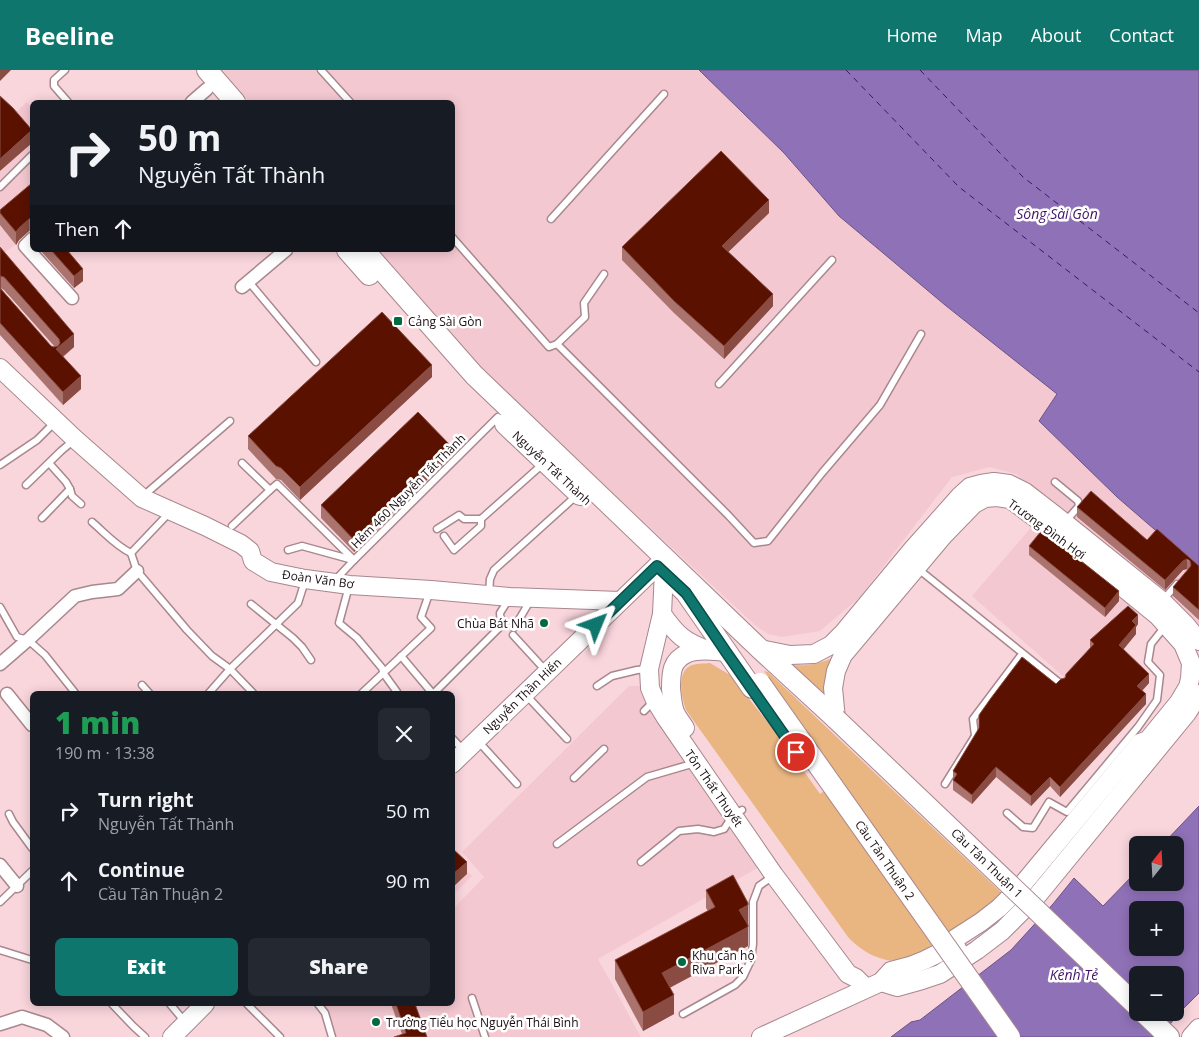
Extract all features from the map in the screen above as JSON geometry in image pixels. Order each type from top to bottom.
[{"type":"main road","points":[[190,70],[206,91],[230,100]]},
{"type":"main road","name":"Nguyễn Tất Thành","points":[[350,252],[436,351],[498,417],[686,593],[717,652],[756,686]]},
{"type":"main road","name":"Nguyễn Tất Thành","points":[[366,252],[474,375],[760,649],[836,719]]},
{"type":"main road","name":"Đoàn Văn Bơ","points":[[0,368],[56,422],[142,498],[241,544],[250,551],[253,561],[271,572],[344,584],[510,597],[620,601]]},
{"type":"main road","name":"Trương Đình Hợi","points":[[760,649],[790,655],[814,654],[831,645],[960,496],[970,487],[994,482],[1009,484],[1024,492],[1162,601],[1191,663],[1188,687],[1179,702],[1148,740],[1147,748],[1059,849],[1032,888],[1016,904],[997,921],[958,948],[946,950],[910,966],[891,971],[868,983]]},
{"type":"main road","name":"Trương Đình Hợi","points":[[836,719],[833,688],[836,671],[843,656],[943,536],[974,504],[985,498],[1010,499],[1060,536],[1158,616],[1171,619],[1198,638],[1199,641]]},
{"type":"main road","points":[[912,550],[916,568]]},
{"type":"main road","name":"Nguyễn Thần Hiến","points":[[465,752],[620,601],[660,569]]},
{"type":"main road","name":"Tôn Thất Thuyết","points":[[660,569],[662,614],[648,669],[649,706],[737,812],[868,983]]},
{"type":"main road","name":"Nguyễn Tất Thành","points":[[704,595],[756,686]]},
{"type":"main road","points":[[662,614],[680,636],[694,645],[717,652]]},
{"type":"main road","name":"Tôn Thất Thuyết","points":[[717,652],[698,650],[689,652],[679,658],[674,665],[671,673],[671,684],[675,713],[774,875],[848,974],[868,983]]},
{"type":"main road","name":"Cầu Tân Thuận 2","points":[[756,686],[997,1037]]},
{"type":"main road","name":"Cầu Tân Thuận 2","points":[[756,686],[1010,1037]]},
{"type":"main road","points":[[761,1037],[868,983],[897,987],[940,974],[1002,931],[1037,896],[1187,713],[1199,694]]},
{"type":"main road","name":"Cầu Tân Thuận 1","points":[[836,719],[1129,998]]},
{"type":"main road","points":[[172,1037],[203,1006]]},
{"type":"main road","points":[[1152,1021],[1169,1037]]},
{"type":"main road","points":[[1191,1037],[1199,1028]]},
{"type":"street","points":[[30,241],[25,246],[30,252]]},
{"type":"street","points":[[30,252],[72,298]]},
{"type":"street","points":[[245,284],[284,252]]},
{"type":"street","points":[[0,664],[75,596],[118,589],[137,571]]},
{"type":"street","points":[[7,694],[30,723]]},
{"type":"street","points":[[0,865],[17,886]]},
{"type":"street","points":[[0,1024],[22,1017],[47,1025],[63,1037]]},
{"type":"lane","points":[[65,70],[54,80],[54,86],[66,100]]},
{"type":"lane","points":[[321,70],[348,100]]},
{"type":"lane","points":[[551,219],[664,94]]},
{"type":"lane","points":[[0,187],[30,157]]},
{"type":"lane","points":[[455,240],[549,347],[557,344],[585,317],[584,303],[604,274]]},
{"type":"lane","points":[[719,384],[832,260]]},
{"type":"lane","points":[[245,284],[316,362]]},
{"type":"lane","points":[[557,344],[754,543],[768,541],[822,473],[880,405],[921,334]]},
{"type":"lane","name":"Hẻm 460 Nguyễn Tất Thành","points":[[383,673],[382,668],[357,638],[339,623],[344,584],[339,576],[498,417]]},
{"type":"lane","points":[[142,498],[230,421]]},
{"type":"lane","points":[[1,462],[37,440],[56,422]]},
{"type":"lane","points":[[26,485],[75,439]]},
{"type":"lane","points":[[242,462],[270,490]]},
{"type":"lane","points":[[437,529],[459,515],[464,519],[481,519],[545,462]]},
{"type":"lane","points":[[49,463],[66,482],[72,496],[81,504]]},
{"type":"lane","points":[[1055,482],[1078,500],[1079,506],[1064,523]]},
{"type":"lane","points":[[232,526],[277,484],[354,560]]},
{"type":"lane","points":[[42,518],[70,489]]},
{"type":"lane","points":[[489,595],[490,579],[494,570],[579,494]]},
{"type":"lane","points":[[131,553],[171,511]]},
{"type":"lane","points":[[444,536],[454,550],[481,526],[481,519]]},
{"type":"lane","points":[[92,522],[118,546],[131,553],[137,571],[187,630],[212,656],[230,669],[251,691]]},
{"type":"lane","points":[[288,550],[302,546],[354,560]]},
{"type":"lane","points":[[916,568],[1061,684]]},
{"type":"lane","points":[[211,691],[230,669],[298,603],[306,579]]},
{"type":"lane","points":[[1162,601],[1181,580]]},
{"type":"lane","points":[[364,691],[431,628],[421,617],[431,590]]},
{"type":"lane","points":[[436,691],[501,626],[500,613],[510,597]]},
{"type":"lane","points":[[532,598],[514,632],[547,672]]},
{"type":"lane","points":[[251,604],[302,647],[311,660]]},
{"type":"lane","points":[[0,607],[17,637],[28,640],[45,655],[74,691]]},
{"type":"lane","points":[[1007,813],[1022,827],[1033,828],[1048,802],[1067,812],[1138,727],[1157,700],[1160,675],[1148,662],[1151,644],[1171,619]]},
{"type":"lane","points":[[945,784],[975,736],[973,719],[1022,654]]},
{"type":"lane","points":[[401,656],[430,691]]},
{"type":"lane","points":[[596,686],[612,676],[648,669]]},
{"type":"lane","points":[[383,673],[395,691]]},
{"type":"lane","points":[[142,685],[147,691]]},
{"type":"lane","points":[[525,694],[568,739]]},
{"type":"lane","points":[[455,741],[465,752],[516,784]]},
{"type":"lane","points":[[574,778],[604,749]]},
{"type":"lane","points":[[557,844],[647,777],[697,763]]},
{"type":"lane","points":[[641,862],[679,831],[698,829],[714,832],[724,829],[737,812]]},
{"type":"lane","points":[[9,814],[30,845]]},
{"type":"lane","points":[[0,902],[30,873]]},
{"type":"lane","points":[[683,1014],[735,985],[743,977],[751,960],[753,902],[759,886],[774,875]]},
{"type":"lane","points":[[0,950],[30,959]]},
{"type":"lane","points":[[472,998],[485,1037]]},
{"type":"lane","points":[[114,1006],[145,1037]]},
{"type":"lane","points":[[172,1006],[186,1023]]},
{"type":"lane","points":[[249,1006],[280,1037]]},
{"type":"lane","points":[[320,1006],[325,1013],[332,1037]]},
{"type":"shaded area","points":[[220,70],[699,70],[784,153],[839,216],[945,305],[1057,394],[1039,421],[1117,497],[1199,568],[1199,631],[1016,474],[990,467],[952,477],[860,597],[820,631],[782,637],[768,634],[755,625],[483,371],[380,252],[455,252],[455,100],[247,100]]},
{"type":"shaded area","points":[[0,95],[16,112],[27,102],[30,106],[30,234],[0,256]]},
{"type":"shaded area","points":[[1035,523],[1144,607],[1074,686],[972,596]]},
{"type":"shaded area","points":[[835,657],[827,699],[790,665],[813,664]]},
{"type":"shaded area","points":[[710,663],[730,675],[784,743],[820,794],[840,779],[764,671],[768,672],[1006,897],[912,958],[890,961],[876,957],[858,946],[848,937],[686,710],[681,686],[683,674],[690,666]]},
{"type":"shaded area","points":[[629,686],[645,686],[759,867],[598,959],[641,1037],[333,1037],[320,1006],[455,1006],[455,907],[484,877],[462,852]]},
{"type":"shaded area","points":[[455,859],[472,876],[455,893]]},
{"type":"water","name":"Sông Sài Gòn","points":[[699,70],[1199,70],[1199,568],[1117,497],[1039,421],[1057,394],[945,305],[839,216],[784,153]]},
{"type":"water","name":"Kênh Tẻ","points":[[1199,806],[1199,993],[1184,1008],[1184,966],[1129,966],[1129,1021],[1172,1021],[1161,1037],[891,1037],[911,1022],[920,1020],[1011,950],[1074,878],[1103,906],[1129,879],[1129,891],[1184,891],[1184,836],[1171,836]]},
{"type":"building","points":[[0,96],[30,128],[30,132],[0,159]]},
{"type":"building","points":[[721,151],[769,200],[722,246],[773,294],[724,346],[674,301],[622,247]]},
{"type":"building","points":[[30,185],[30,219],[16,232],[0,213],[0,210]]},
{"type":"building","points":[[0,247],[74,334],[56,349],[81,376],[63,392],[0,323],[0,288],[51,346],[58,346],[60,343],[59,339],[4,277],[0,276]]},
{"type":"building","points":[[53,252],[69,252],[83,269],[74,276]]},
{"type":"building","points":[[382,312],[432,365],[300,487],[281,468],[276,466],[248,436]]},
{"type":"building","points":[[418,412],[450,445],[354,540],[321,505]]},
{"type":"building","points":[[1091,491],[1147,540],[1157,529],[1199,566],[1199,610],[1173,587],[1190,567],[1190,561],[1187,559],[1183,561],[1165,580],[1077,507]]},
{"type":"building","points":[[1042,530],[1119,591],[1105,608],[1029,546]]},
{"type":"building","points":[[1128,606],[1138,615],[1132,621],[1136,625],[1119,645],[1149,674],[1137,686],[1146,694],[1060,787],[1050,777],[1031,796],[996,767],[972,795],[953,780],[957,774],[953,771],[979,728],[979,715],[1022,657],[1056,684],[1065,678],[1066,674],[1094,644],[1090,640]]},
{"type":"building","points":[[455,851],[467,862],[455,872]]},
{"type":"building","points":[[733,875],[748,903],[748,905],[739,910],[748,927],[662,973],[674,995],[643,1012],[615,960],[715,907],[706,890]]},
{"type":"building","points":[[397,1006],[416,1006],[427,1037],[394,1037],[406,1033]]},
{"type":"ferry route","points":[[846,70],[959,187],[1199,372]]},
{"type":"ferry route","points":[[920,70],[1023,177],[1199,313]]},
{"type":"place","name":"Cảng Sài Gòn","points":[[398,321]]},
{"type":"place","name":"Chùa Bát Nhã","points":[[544,623]]},
{"type":"place","name":"Khu căn hộ Riva Park","points":[[682,962]]},
{"type":"place","name":"Trường Tiểu học Nguyễn Thái Bình","points":[[376,1022]]},
{"type":"route","points":[[596,625],[657,566],[686,593],[796,752]]}]
